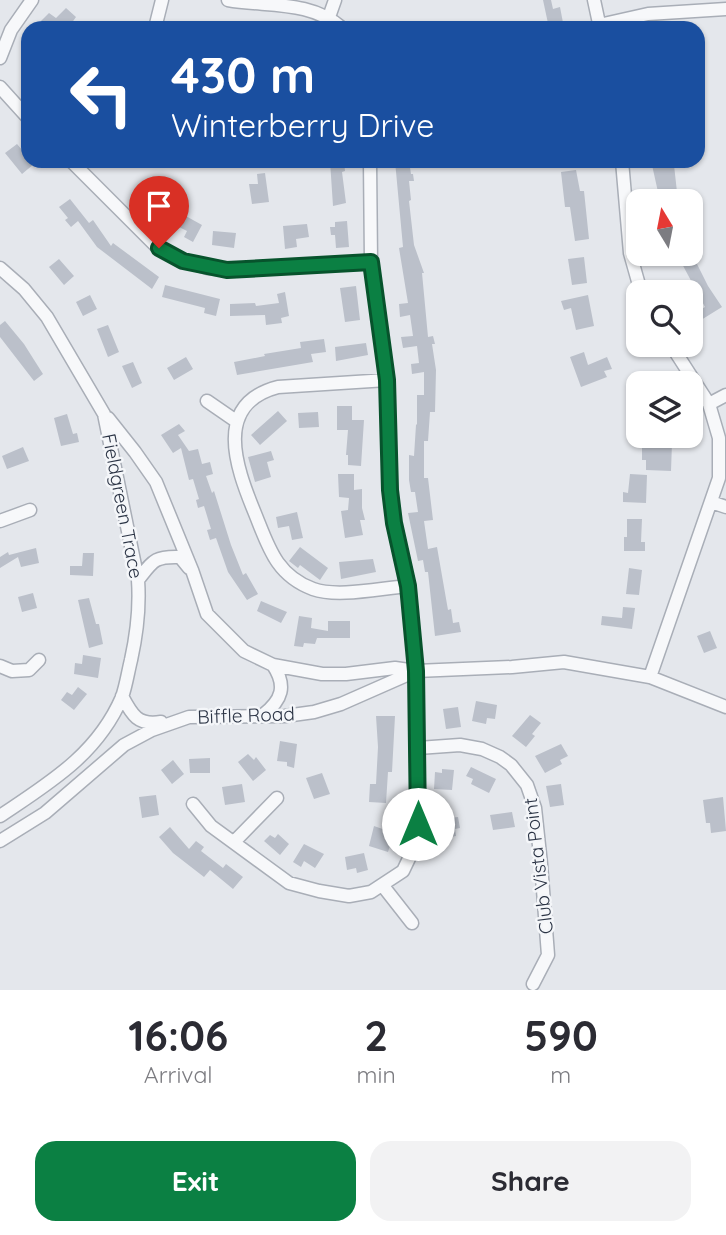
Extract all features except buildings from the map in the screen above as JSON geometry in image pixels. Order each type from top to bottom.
[{"type":"street","points":[[0,58],[11,30],[32,0]]},
{"type":"street","points":[[157,21],[162,0]]},
{"type":"street","points":[[228,0],[312,10],[334,21]]},
{"type":"street","points":[[330,17],[335,0]]},
{"type":"street","points":[[594,0],[598,21]]},
{"type":"street","points":[[622,21],[648,14],[726,9]]},
{"type":"street","points":[[0,87],[21,110]]},
{"type":"street","points":[[78,168],[159,248],[183,261],[227,270],[371,262]]},
{"type":"street","points":[[193,804],[211,826],[289,883],[318,891],[349,896],[371,892],[403,870],[413,850],[418,824],[416,671],[408,586],[394,523],[390,490],[387,380],[371,262],[370,168]]},
{"type":"street","points":[[622,168],[630,253],[638,280]]},
{"type":"street","name":"Fieldgreen Trace","points":[[0,268],[24,289],[47,317],[104,414],[138,580],[140,607],[122,696],[101,734],[52,783],[0,816]]},
{"type":"street","points":[[650,677],[719,478],[719,438],[709,404],[679,357]]},
{"type":"street","points":[[387,380],[265,390],[248,402],[236,421],[233,443],[240,477],[276,564],[291,578],[314,590],[341,592],[408,586]]},
{"type":"street","points":[[709,404],[726,395]]},
{"type":"street","points":[[207,401],[236,421]]},
{"type":"street","points":[[104,414],[156,482],[207,614],[244,651],[272,665],[322,674],[395,668],[416,671]]},
{"type":"street","points":[[711,502],[726,507]]},
{"type":"street","points":[[0,521],[30,510]]},
{"type":"street","points":[[138,580],[154,559],[164,557],[180,557],[192,570]]},
{"type":"street","points":[[0,666],[12,671],[29,670],[39,660]]},
{"type":"street","name":"Biffle Road","points":[[0,841],[45,813],[124,745],[152,730],[189,717],[285,716],[314,712],[341,704],[416,671],[564,662],[650,677],[726,707]]},
{"type":"street","points":[[263,715],[282,693],[282,684],[272,665]]},
{"type":"street","points":[[122,696],[128,708],[148,724],[189,717]]},
{"type":"street","name":"Club Vista Point","points":[[418,748],[460,745],[482,748],[511,765],[527,785],[535,808],[548,954],[533,984]]},
{"type":"street","points":[[233,842],[276,798]]},
{"type":"street","points":[[383,886],[412,923]]},
{"type":"route","points":[[159,248],[183,261],[227,270],[371,262],[387,380],[390,490],[394,523],[408,586],[416,671],[418,824]]}]
